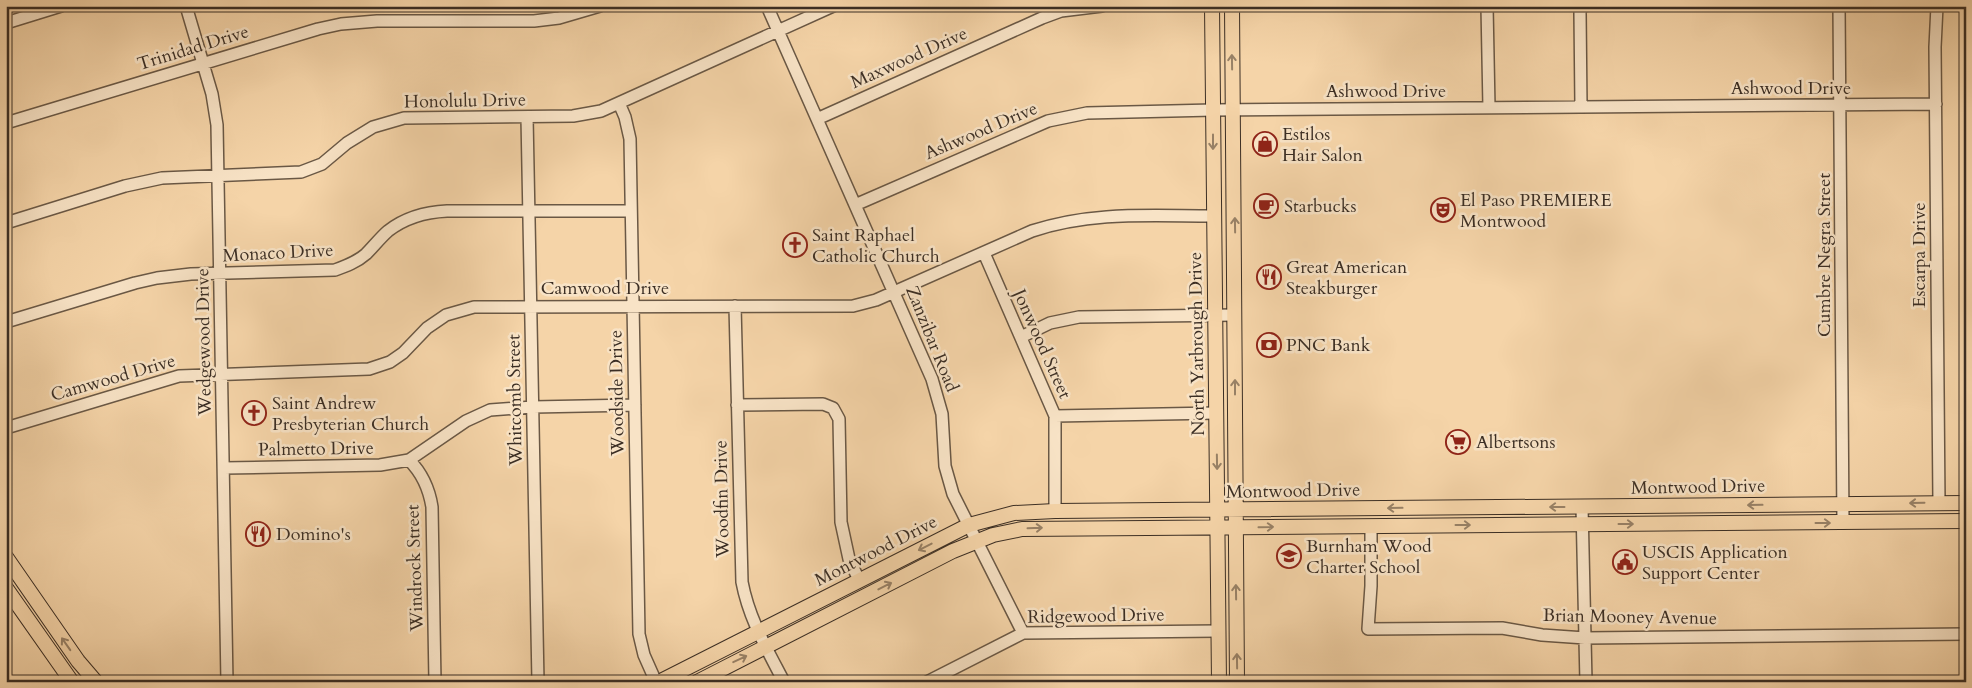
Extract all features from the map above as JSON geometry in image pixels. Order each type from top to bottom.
[{"type":"main road","name":"North Yarbrough Drive","points":[[1212,6],[1219,682]]},
{"type":"main road","name":"North Yarbrough Drive","points":[[1232,6],[1237,682]]},
{"type":"main road","name":"Montwood Drive","points":[[657,682],[969,525],[1014,514],[1055,511],[1966,503]]},
{"type":"main road","name":"Montwood Drive","points":[[697,682],[976,540],[1022,529],[1966,522]]},
{"type":"main road","points":[[6,557],[78,661],[96,682]]},
{"type":"main road","points":[[6,588],[72,682]]},
{"type":"street","points":[[6,23],[61,6]]},
{"type":"street","name":"Wedgewood Drive","points":[[186,6],[215,106],[219,175],[228,682]]},
{"type":"street","name":"Trinidad Drive","points":[[6,123],[318,29],[341,24],[377,21],[534,21],[559,18],[600,6]]},
{"type":"street","name":"Zanzibar Road","points":[[767,6],[895,291],[938,394],[942,414],[947,475],[976,540],[1023,633]]},
{"type":"street","name":"Honolulu Drive","points":[[6,223],[140,182],[162,178],[301,172],[322,164],[347,143],[373,127],[404,118],[527,117],[587,114],[619,103],[833,6]]},
{"type":"street","name":"Maxwood Drive","points":[[817,119],[1042,18],[1061,11],[1102,6]]},
{"type":"street","points":[[1487,6],[1489,108]]},
{"type":"street","points":[[1581,107],[1580,12],[1582,6]]},
{"type":"street","name":"Cumbre Negra Street","points":[[1839,6],[1843,523]]},
{"type":"street","name":"Escarpa Drive","points":[[1937,6],[1935,47],[1939,503]]},
{"type":"street","name":"Woodside Drive","points":[[619,103],[625,116],[630,139],[640,634],[644,655],[657,682]]},
{"type":"street","name":"Ashwood Drive","points":[[855,205],[1003,139],[1057,118],[1087,113],[1213,110],[1936,104]]},
{"type":"street","name":"Whitcomb Street","points":[[527,117],[538,682]]},
{"type":"street","name":"Monaco Drive","points":[[6,322],[135,283],[176,275],[335,270],[350,265],[362,257],[387,232],[401,222],[424,213],[447,211],[631,211]]},
{"type":"street","name":"Camwood Drive","points":[[6,428],[168,378],[190,374],[369,369],[390,362],[403,353],[427,328],[446,315],[474,307],[634,305],[853,306],[876,300],[1032,231],[1058,222],[1103,216],[1214,216]]},
{"type":"street","name":"Jonwood Street","points":[[984,253],[1054,416],[1055,511]]},
{"type":"street","name":"Woodfin Drive","points":[[735,306],[741,574],[745,598],[758,632],[784,682]]},
{"type":"street","points":[[1021,337],[1050,323],[1079,317],[1235,314]]},
{"type":"street","points":[[737,405],[823,404],[835,410],[839,419],[843,539],[849,559],[859,580]]},
{"type":"street","name":"Palmetto Drive","points":[[224,468],[380,465],[409,460],[478,414],[497,408],[634,405]]},
{"type":"street","points":[[1054,416],[1216,414]]},
{"type":"street","name":"Windrock Street","points":[[409,460],[426,484],[432,507],[435,682]]},
{"type":"street","points":[[1582,507],[1586,682]]},
{"type":"street","name":"Brian Mooney Avenue","points":[[1371,526],[1371,586],[1368,630],[1502,628],[1542,635],[1585,638],[1966,634]]},
{"type":"street","name":"Ridgewood Drive","points":[[927,682],[1023,633],[1218,631]]},
{"type":"place","name":"Estilos Hair Salon","points":[[1265,144]]},
{"type":"place","name":"Starbucks","points":[[1266,206]]},
{"type":"place","name":"El Paso PREMIERE Montwood","points":[[1443,210]]},
{"type":"place","name":"Saint Raphael Catholic Church","points":[[795,245]]},
{"type":"place","name":"Great American Steakburger","points":[[1269,277]]},
{"type":"place","name":"PNC Bank","points":[[1269,345]]},
{"type":"place","name":"Saint Andrew Presbyterian Church","points":[[254,413]]},
{"type":"place","name":"Albertsons","points":[[1458,442]]},
{"type":"place","name":"Domino's","points":[[258,534]]},
{"type":"place","name":"Burnham Wood Charter School","points":[[1289,556]]},
{"type":"place","name":"USCIS Application Support Center","points":[[1625,562]]}]
